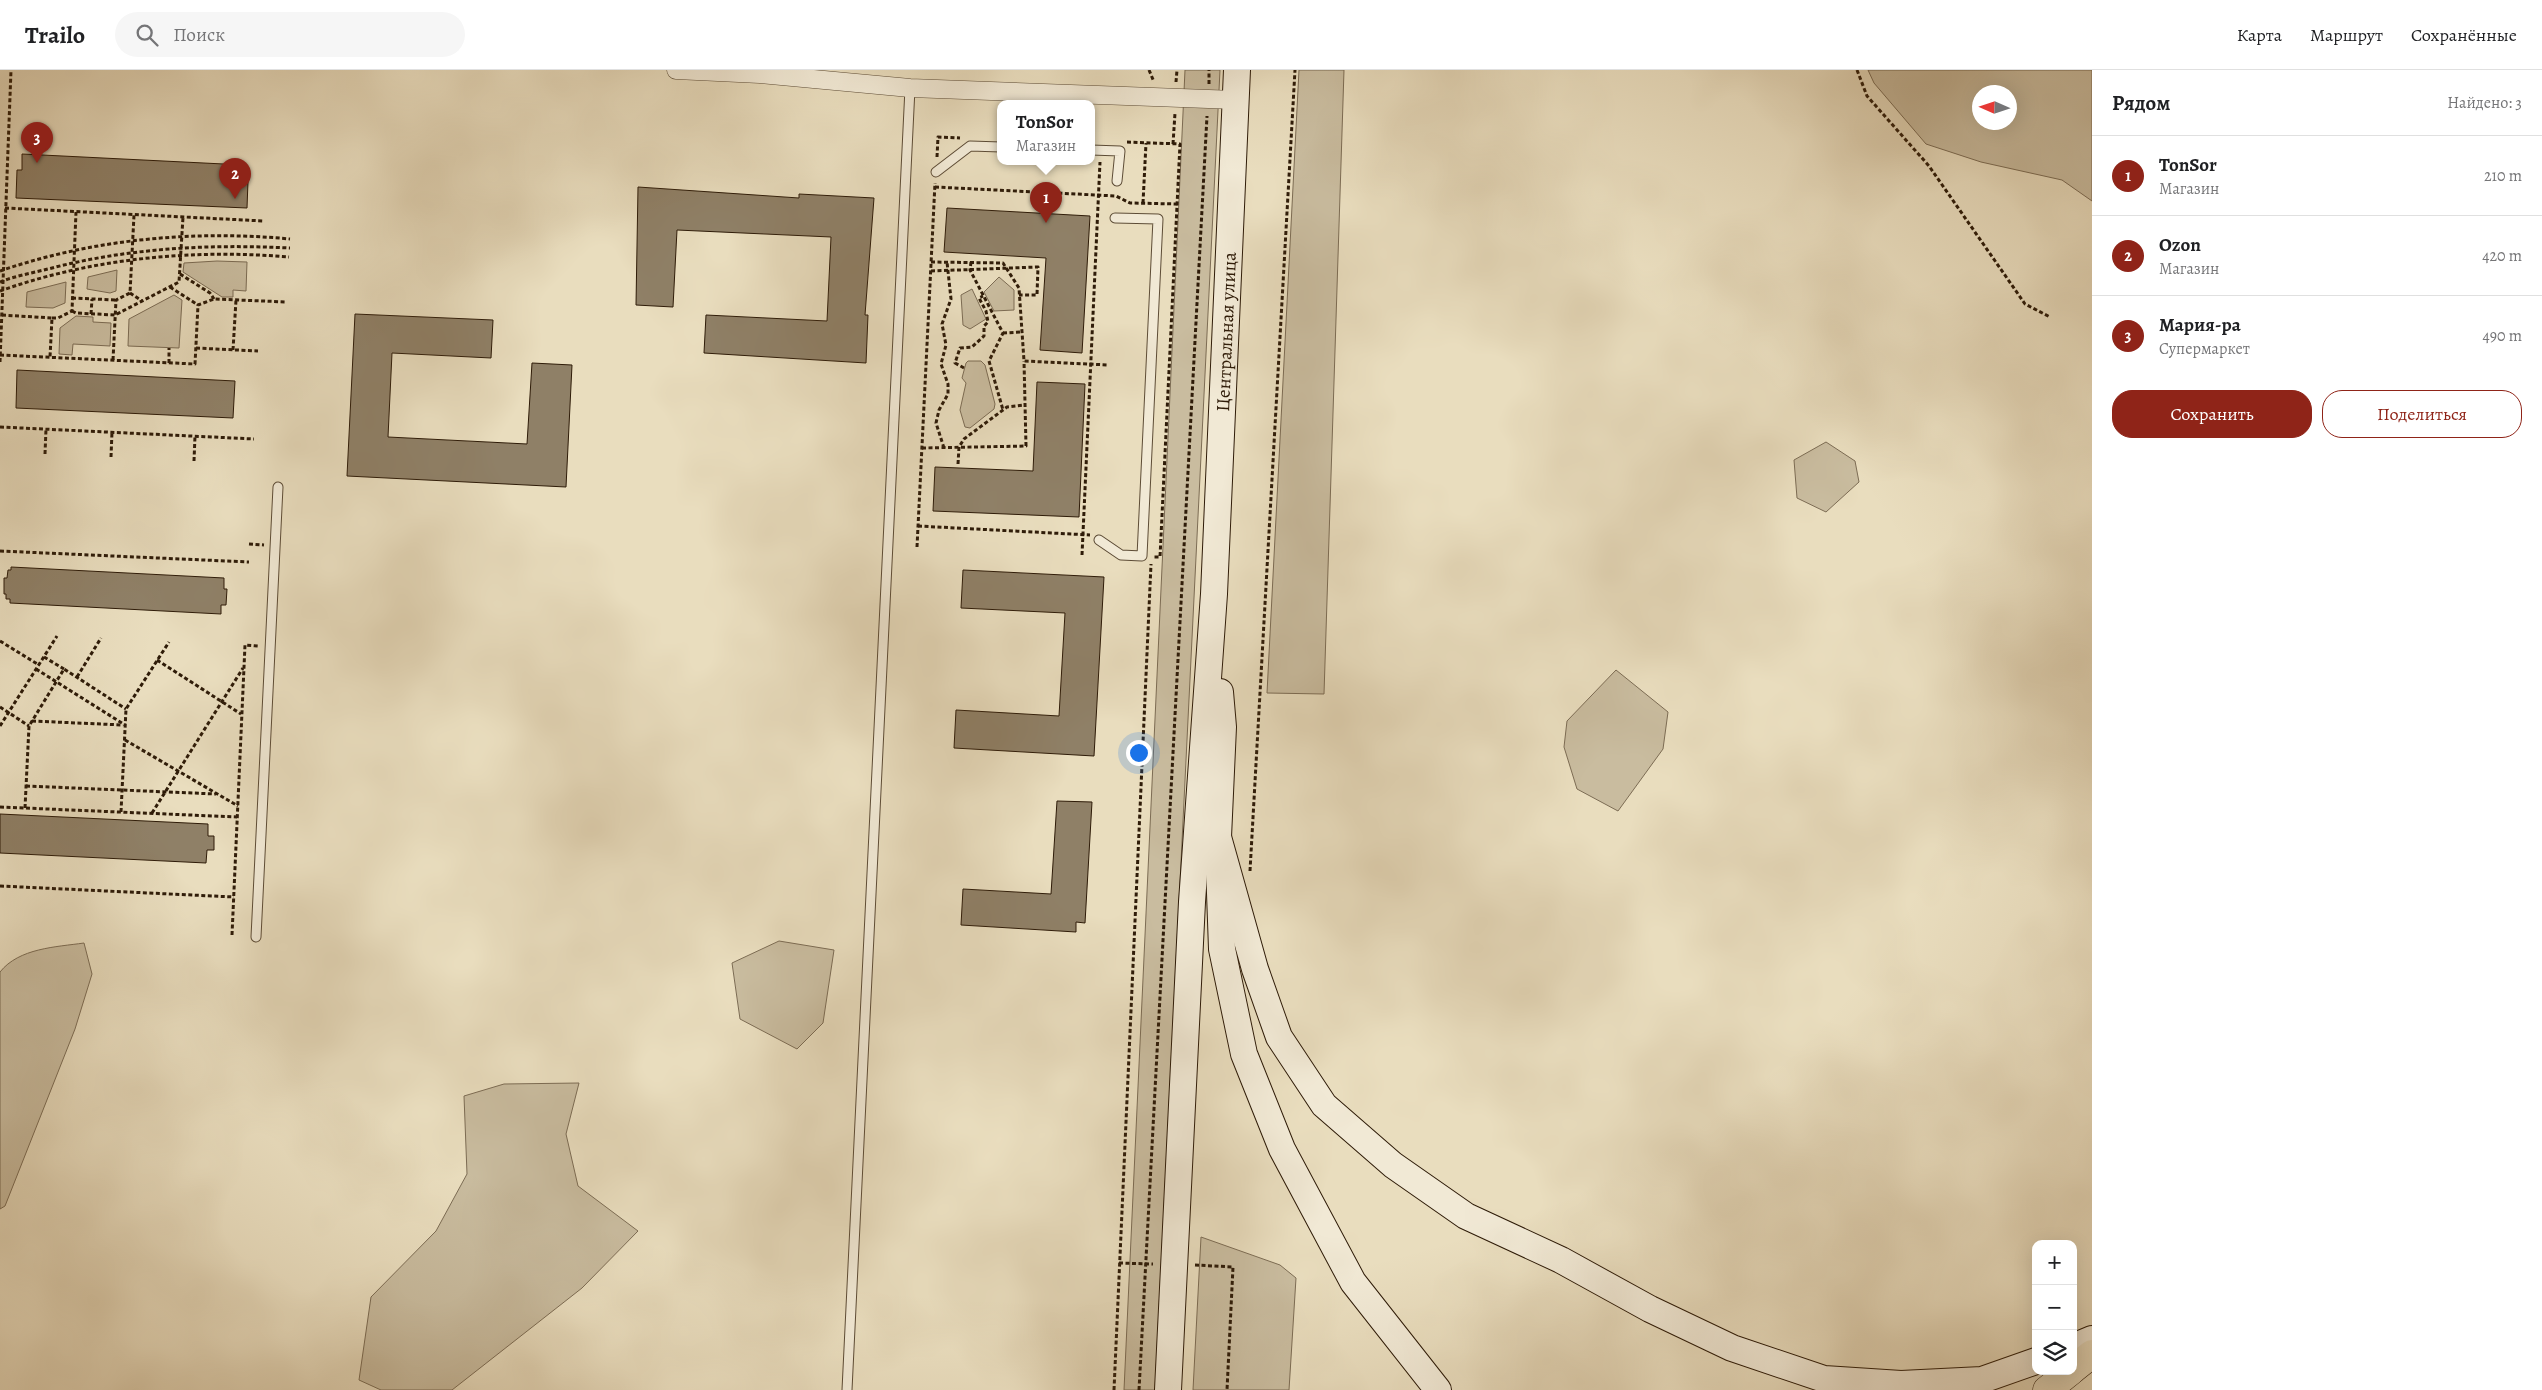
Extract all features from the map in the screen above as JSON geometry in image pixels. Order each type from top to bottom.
[{"type":"highway","points":[[2077,1366],[2092,1354]]},
{"type":"highway","points":[[2047,1390],[2066,1375]]},
{"type":"main road","name":"Центральная улица","points":[[1214,594],[1237,70]]},
{"type":"main road","points":[[1214,594],[1223,727],[1218,836],[1222,949],[1247,1063],[1282,1150],[1354,1282],[1438,1390]]},
{"type":"main road","points":[[1168,1390],[1192,902],[1214,594]]},
{"type":"main road","points":[[1218,836],[1254,969],[1279,1037],[1324,1105],[1393,1166],[1466,1216],[1561,1260],[1650,1310],[1732,1348],[1824,1379],[1901,1384],[1982,1380],[2032,1362]]},
{"type":"main road","points":[[2077,1345],[2092,1339]]},
{"type":"street","points":[[676,70],[760,72],[910,88],[1236,100]]},
{"type":"lane","points":[[847,1390],[910,88]]},
{"type":"lane","points":[[936,172],[970,146],[997,147]]},
{"type":"lane","points":[[1095,150],[1120,151],[1117,181]]},
{"type":"lane","points":[[1100,537],[1122,556],[1142,556],[1158,220],[1115,218]]},
{"type":"lane","points":[[256,936],[278,488]]},
{"type":"path","points":[[0,362],[1,271],[11,70]]},
{"type":"path","points":[[1139,1390],[1209,70]]},
{"type":"path","points":[[1250,876],[1294,70]]},
{"type":"path","points":[[1857,70],[1867,96],[1929,166],[2025,304],[2050,317]]},
{"type":"path","points":[[1082,555],[1102,142],[1180,144],[1161,551],[1160,557],[1152,557],[1114,1390]]},
{"type":"path","points":[[1143,203],[1146,143]]},
{"type":"path","points":[[917,547],[936,172]]},
{"type":"path","points":[[935,187],[1116,196],[1130,203],[1178,204]]},
{"type":"path","points":[[5,208],[264,221]]},
{"type":"path","points":[[72,311],[76,212]]},
{"type":"path","points":[[130,292],[134,214]]},
{"type":"path","points":[[2,315],[58,318],[72,311],[115,315],[170,287],[179,282],[182,217]]},
{"type":"path","points":[[1,271],[74,251],[133,241],[182,236],[236,235],[290,239]]},
{"type":"path","points":[[2,281],[74,262],[132,252],[181,247],[238,245],[290,248]]},
{"type":"path","points":[[1,291],[74,270],[132,260],[180,255],[235,254],[289,257]]},
{"type":"path","points":[[922,448],[1026,446],[1024,361],[1019,288],[1003,263],[931,262]]},
{"type":"path","points":[[944,448],[936,423],[939,410],[948,394],[948,384],[941,364],[946,345],[942,324],[943,315],[949,307],[951,299],[947,262]]},
{"type":"path","points":[[970,262],[970,270],[1002,333]]},
{"type":"path","points":[[931,271],[1038,267],[1037,295],[1020,295]]},
{"type":"path","points":[[180,274],[210,293],[214,299]]},
{"type":"path","points":[[170,287],[198,305]]},
{"type":"path","points":[[72,298],[116,300],[130,292]]},
{"type":"path","points":[[130,292],[143,301]]},
{"type":"path","points":[[964,368],[955,363],[958,350],[960,348],[972,347],[984,336],[987,317],[979,298],[983,296]]},
{"type":"path","points":[[91,314],[92,299]]},
{"type":"path","points":[[198,305],[214,299],[287,302]]},
{"type":"path","points":[[113,360],[116,300]]},
{"type":"path","points":[[233,350],[236,300]]},
{"type":"path","points":[[0,355],[195,364],[198,305]]},
{"type":"path","points":[[50,357],[52,318]]},
{"type":"path","points":[[1002,333],[1022,332]]},
{"type":"path","points":[[1002,333],[989,361],[1003,410]]},
{"type":"path","points":[[169,363],[170,348]]},
{"type":"path","points":[[196,348],[258,351]]},
{"type":"path","points":[[1024,361],[1108,365]]},
{"type":"path","points":[[958,464],[959,447],[964,439],[1007,407],[1025,405]]},
{"type":"path","points":[[0,427],[254,439]]},
{"type":"path","points":[[45,454],[46,429]]},
{"type":"path","points":[[111,458],[112,432]]},
{"type":"path","points":[[194,461],[195,436]]},
{"type":"path","points":[[918,526],[1083,534],[1100,537]]},
{"type":"path","points":[[1142,550],[1161,551]]},
{"type":"path","points":[[0,551],[249,562]]},
{"type":"path","points":[[0,726],[57,636]]},
{"type":"path","points":[[76,677],[101,638]]},
{"type":"path","points":[[0,641],[56,682],[125,725]]},
{"type":"path","points":[[122,812],[126,709],[169,642]]},
{"type":"path","points":[[232,935],[244,645]]},
{"type":"path","points":[[44,657],[126,709]]},
{"type":"path","points":[[157,660],[242,714]]},
{"type":"path","points":[[152,814],[244,666]]},
{"type":"path","points":[[26,808],[29,726],[64,669]]},
{"type":"path","points":[[0,707],[29,726]]},
{"type":"path","points":[[32,721],[125,725]]},
{"type":"path","points":[[125,740],[238,806]]},
{"type":"path","points":[[26,786],[216,794]]},
{"type":"path","points":[[0,807],[237,817]]},
{"type":"path","points":[[0,886],[234,897]]},
{"type":"path","points":[[1227,1390],[1233,1267]]},
{"type":"shaded area","points":[[1185,70],[1220,70],[1155,1390],[1124,1390]]},
{"type":"shaded area","points":[[1299,70],[1344,70],[1324,694],[1267,693]]},
{"type":"shaded area","points":[[1868,70],[2092,70],[2092,201],[2062,180],[1981,162],[1926,144],[1874,83]]},
{"type":"shaded area","points":[[247,262],[246,291],[233,290],[233,297],[222,297],[183,272],[184,263]]},
{"type":"shaded area","points":[[117,270],[116,291],[110,293],[87,289],[88,277]]},
{"type":"shaded area","points":[[999,277],[1014,290],[1014,310],[994,311],[984,292]]},
{"type":"shaded area","points":[[66,282],[65,303],[53,308],[26,307],[27,292]]},
{"type":"shaded area","points":[[972,289],[986,319],[970,329],[963,325],[961,295]]},
{"type":"shaded area","points":[[174,295],[182,300],[179,348],[128,346],[129,319]]},
{"type":"shaded area","points":[[76,316],[93,317],[93,322],[111,323],[110,346],[73,344],[72,355],[59,354],[60,328]]},
{"type":"shaded area","points":[[968,361],[981,361],[985,365],[995,404],[994,409],[970,428],[965,427],[960,410],[966,383],[962,378]]},
{"type":"shaded area","points":[[1826,442],[1855,461],[1859,482],[1826,512],[1797,498],[1794,460]]},
{"type":"shaded area","points":[[1616,670],[1668,712],[1663,749],[1618,811],[1577,789],[1564,747],[1567,721]]},
{"type":"shaded area","points":[[779,941],[834,950],[823,1023],[797,1049],[740,1019],[732,963]]},
{"type":"shaded area","points":[[84,943],[92,974],[75,1029],[5,1206],[0,1209],[0,972],[8,964],[28,953]]},
{"type":"shaded area","points":[[579,1083],[566,1134],[578,1186],[638,1231],[582,1288],[452,1390],[381,1390],[359,1380],[371,1297],[436,1231],[467,1174],[464,1096],[504,1084]]},
{"type":"shaded area","points":[[1201,1237],[1280,1265],[1296,1278],[1289,1390],[1193,1390]]},
{"type":"building","points":[[22,154],[244,165],[244,181],[248,181],[247,208],[16,198],[17,170],[22,170]]},
{"type":"building","points":[[638,187],[799,198],[799,194],[874,198],[865,315],[868,315],[866,363],[704,353],[706,315],[827,321],[831,237],[677,230],[673,307],[636,305]]},
{"type":"building","points":[[947,208],[1090,216],[1082,353],[1040,350],[1046,258],[944,252]]},
{"type":"building","points":[[355,314],[493,320],[491,358],[392,353],[388,437],[527,444],[532,363],[572,365],[566,487],[347,476]]},
{"type":"building","points":[[17,370],[235,381],[233,418],[16,408]]},
{"type":"building","points":[[1037,382],[1085,384],[1079,517],[933,511],[935,467],[1033,471]]},
{"type":"building","points":[[11,567],[224,578],[224,589],[227,589],[226,605],[221,605],[221,614],[10,603],[10,599],[6,599],[6,594],[4,594],[4,578],[7,578],[8,570],[11,570]]},
{"type":"building","points":[[963,570],[1104,577],[1094,756],[954,748],[956,710],[1059,716],[1065,613],[961,608]]},
{"type":"building","points":[[1057,801],[1092,802],[1085,923],[1076,922],[1076,932],[961,925],[963,889],[1051,894]]},
{"type":"building","points":[[0,814],[208,824],[208,836],[214,836],[214,850],[207,850],[206,863],[0,853]]},
{"type":"place","name":"Мария-ра","points":[[37,163]]},
{"type":"place","name":"Ozon","points":[[235,199]]},
{"type":"place","name":"TonSor","points":[[1046,223]]}]
